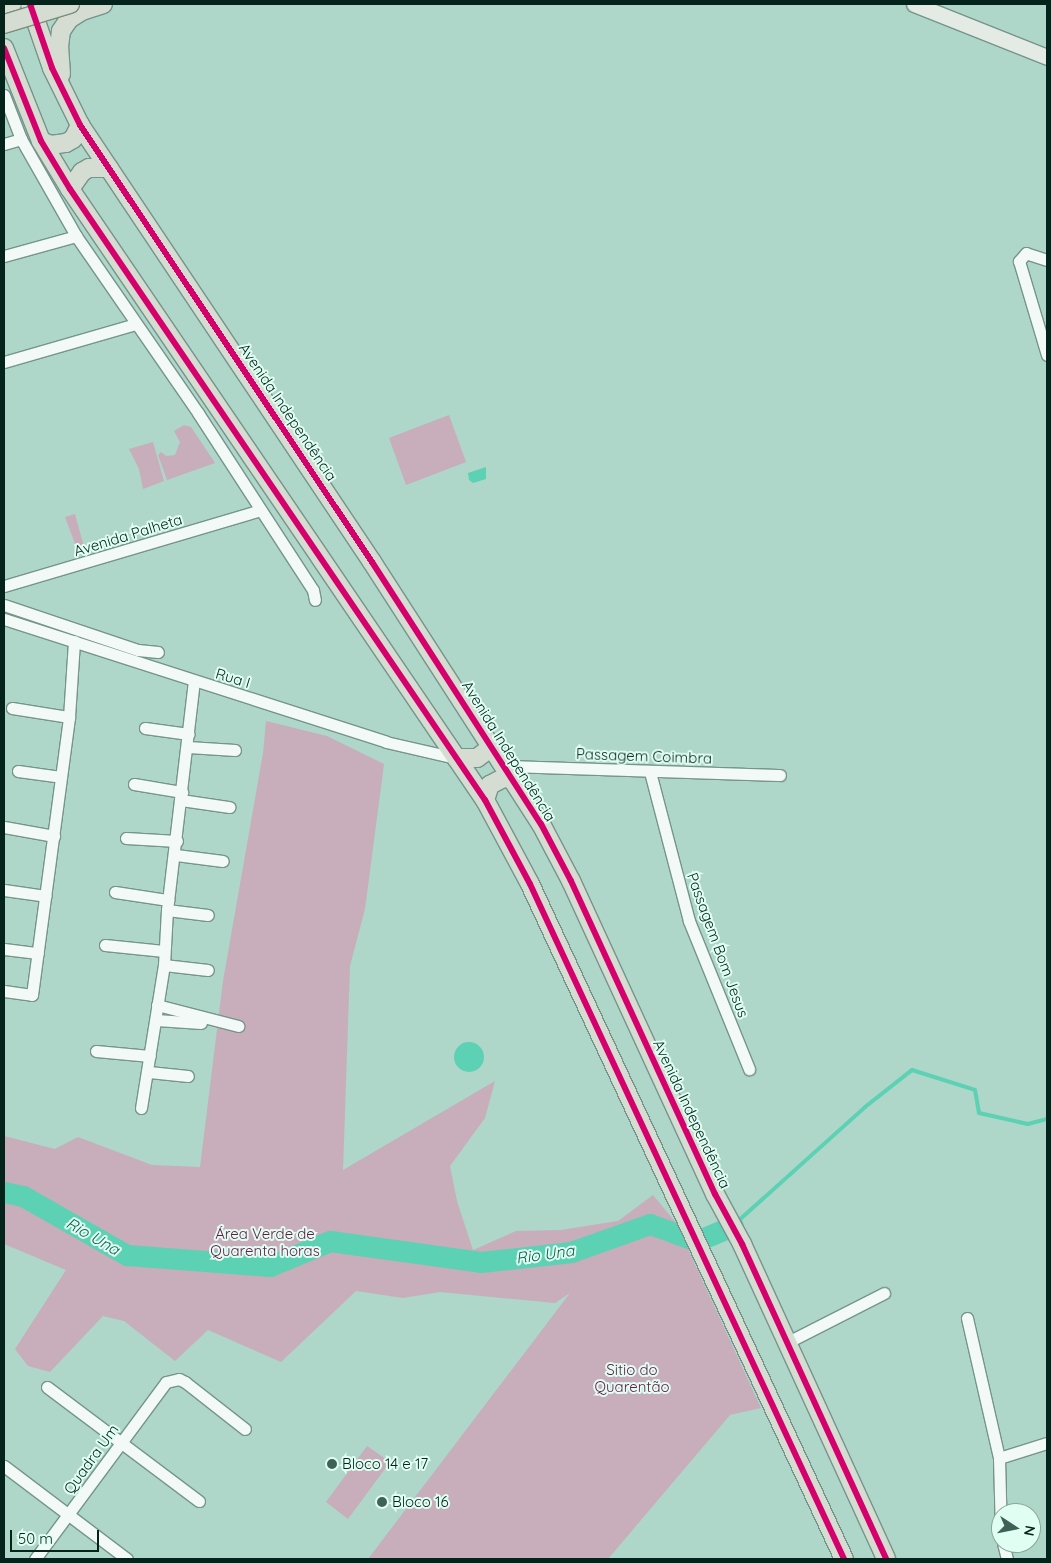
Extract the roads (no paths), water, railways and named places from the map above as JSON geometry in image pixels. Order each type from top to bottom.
[{"type":"main road","points":[[4,6],[12,4]]},
{"type":"main road","name":"Avenida Independência","points":[[30,4],[65,99],[80,125],[511,773],[571,881],[886,1559]]},
{"type":"main road","points":[[4,24],[70,4]]},
{"type":"main road","points":[[65,99],[60,67],[62,31],[70,19],[82,11],[103,4]]},
{"type":"main road","points":[[914,4],[1047,57]]},
{"type":"main road","points":[[4,48],[41,141],[70,189],[485,800],[530,884],[844,1559]]},
{"type":"main road","points":[[4,66],[28,110]]},
{"type":"main road","points":[[41,141],[51,145],[66,143],[80,125]]},
{"type":"main road","points":[[70,189],[82,172],[89,168],[109,168]]},
{"type":"main road","points":[[456,758],[477,758],[493,746]]},
{"type":"main road","points":[[485,800],[490,785],[511,773]]},
{"type":"street","points":[[4,95],[20,139],[76,236],[313,590],[315,600]]},
{"type":"street","points":[[4,144],[20,139]]},
{"type":"street","points":[[4,256],[76,236]]},
{"type":"street","points":[[1047,260],[1026,253],[1019,261],[1047,355]]},
{"type":"street","points":[[4,362],[136,324]]},
{"type":"street","name":"Avenida Palheta","points":[[4,586],[260,510]]},
{"type":"street","points":[[4,605],[138,650],[158,652]]},
{"type":"street","name":"Rua I","points":[[4,618],[386,742],[456,758]]},
{"type":"street","points":[[4,991],[32,995],[70,717],[74,641]]},
{"type":"street","points":[[141,1108],[149,1072],[164,965],[168,905],[176,856],[194,681]]},
{"type":"street","points":[[12,708],[70,717]]},
{"type":"street","points":[[144,728],[189,734]]},
{"type":"street","points":[[188,747],[235,750]]},
{"type":"street","points":[[18,770],[61,777]]},
{"type":"street","name":"Passagem Coimbra","points":[[511,773],[650,772],[780,775]]},
{"type":"street","name":"Passagem Bom Jesus","points":[[650,772],[689,921],[749,1069]]},
{"type":"street","points":[[134,784],[229,807]]},
{"type":"street","points":[[4,827],[54,836]]},
{"type":"street","points":[[126,838],[177,840]]},
{"type":"street","points":[[176,856],[223,861]]},
{"type":"street","points":[[4,890],[46,896]]},
{"type":"street","points":[[115,892],[208,915]]},
{"type":"street","points":[[105,945],[164,951]]},
{"type":"street","points":[[4,948],[38,953]]},
{"type":"street","points":[[164,965],[208,970]]},
{"type":"street","points":[[157,1005],[238,1026]]},
{"type":"street","points":[[156,1020],[201,1023]]},
{"type":"street","points":[[96,1051],[150,1056]]},
{"type":"street","points":[[149,1072],[188,1076]]},
{"type":"street","points":[[786,1343],[884,1293]]},
{"type":"street","points":[[967,1318],[999,1458],[1000,1503]]},
{"type":"street","name":"Quadra Um","points":[[36,1559],[122,1442],[172,1379],[185,1382],[245,1429]]},
{"type":"street","points":[[47,1387],[199,1500]]},
{"type":"street","points":[[999,1458],[1047,1443]]},
{"type":"street","points":[[4,1466],[127,1559]]},
{"type":"waterway","name":"Rio Una","points":[[737,1222],[865,1107],[912,1070],[975,1090],[979,1113],[1028,1124],[1047,1119]]},
{"type":"waterway","name":"Rio Una","points":[[4,1192],[23,1196],[127,1255],[270,1266],[330,1241],[481,1262],[571,1252],[650,1224],[697,1241],[733,1226]]},
{"type":"place","name":"Bloco 14 e 17","points":[[332,1464]]},
{"type":"place","name":"Bloco 16","points":[[382,1502]]},
{"type":"park label","name":"Área Verde de Quarenta horas","points":[[265,1242]]},
{"type":"park label","name":"Sitio do Quarentão","points":[[632,1378]]}]
